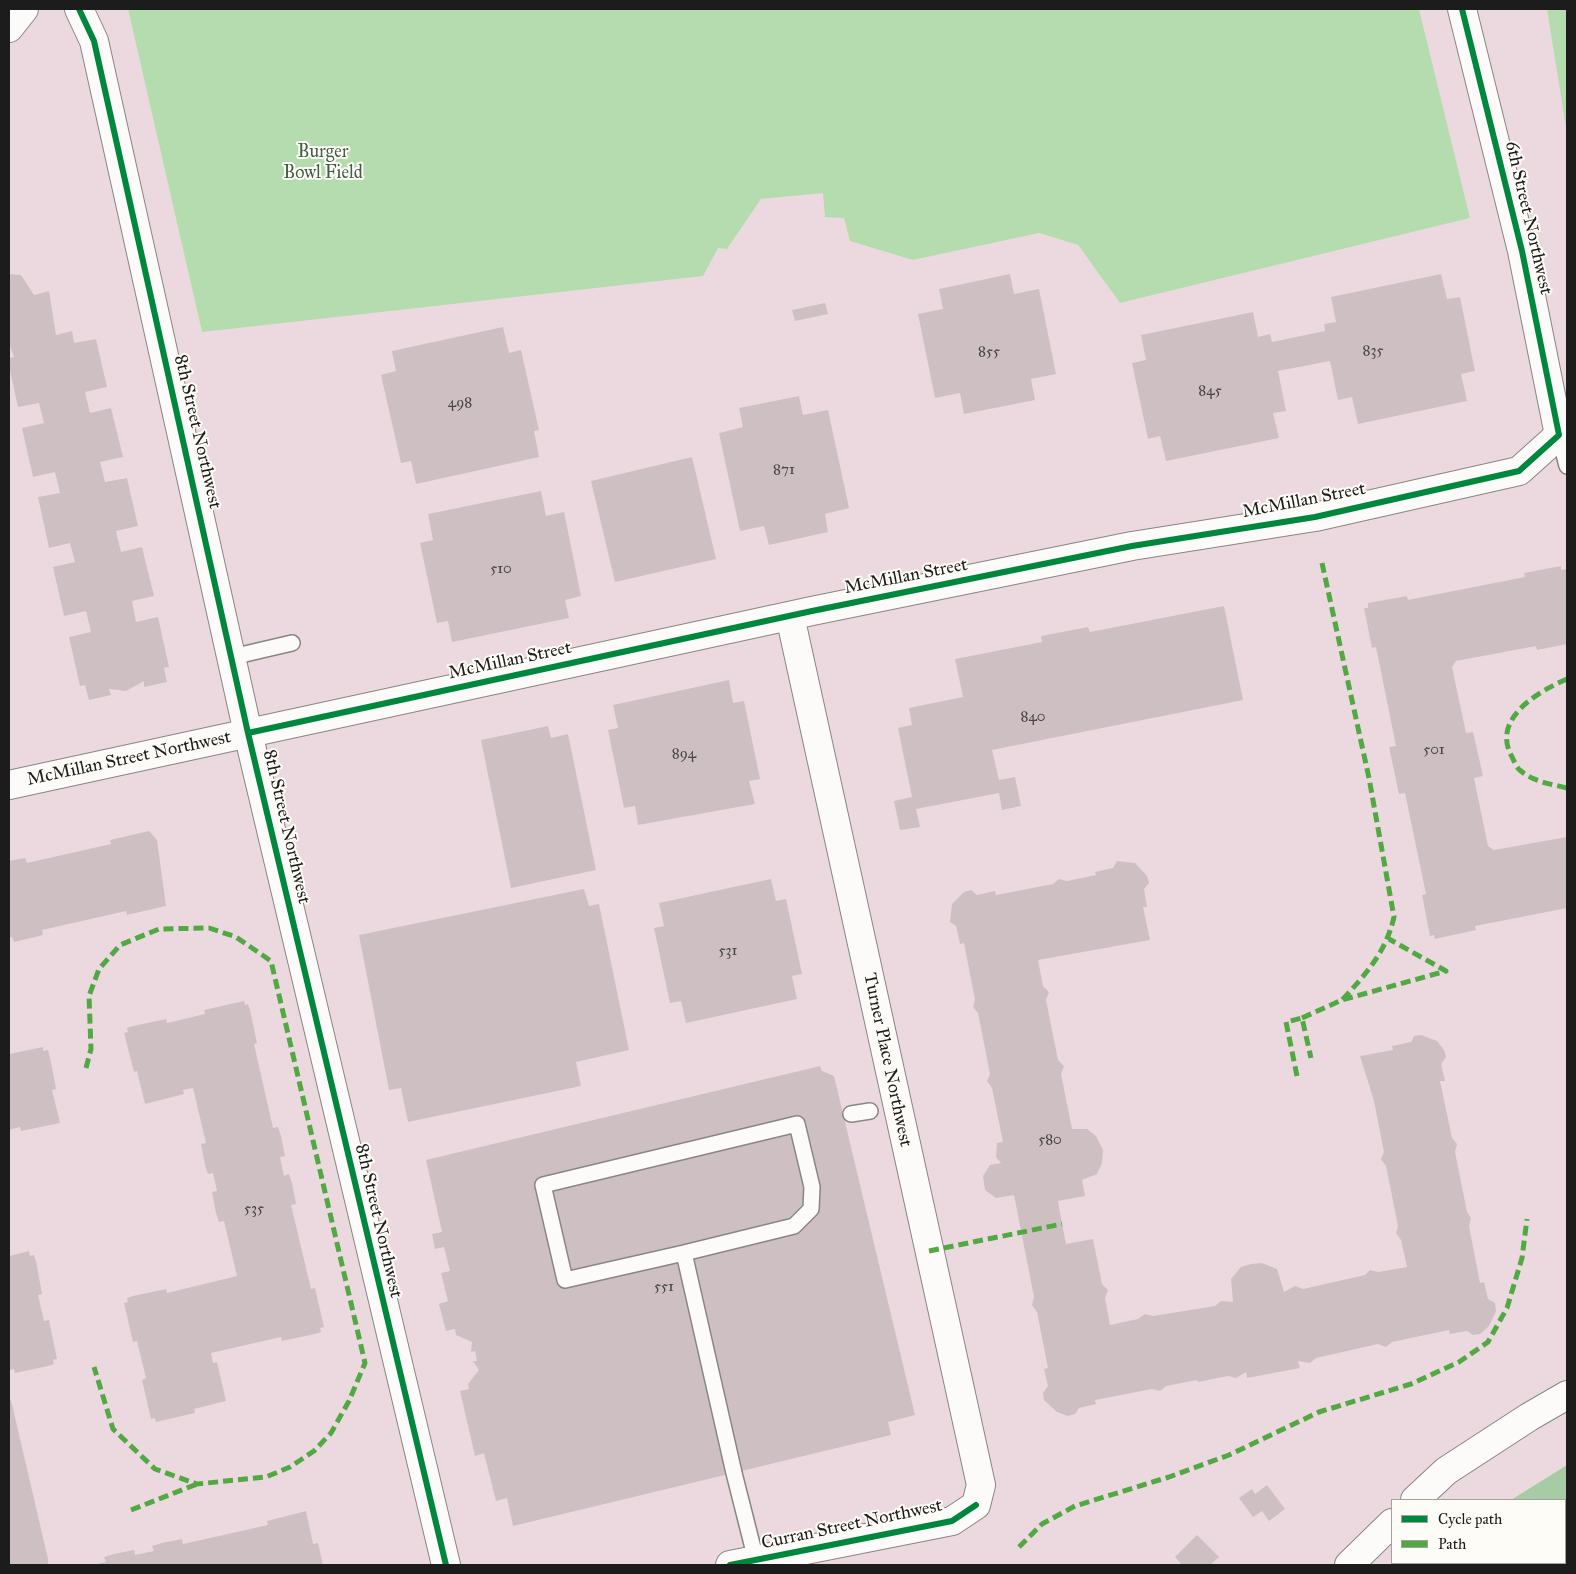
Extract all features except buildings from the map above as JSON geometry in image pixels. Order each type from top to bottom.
[{"type":"main road","points":[[9,28],[24,9]]},
{"type":"main road","name":"8th Street Northwest","points":[[79,9],[94,41],[248,734],[446,1565]]},
{"type":"main road","name":"6th Street Northwest","points":[[1462,9],[1522,251],[1558,435]]},
{"type":"main road","name":"McMillan Street","points":[[248,734],[790,616],[1132,546],[1315,517],[1519,471],[1558,435]]},
{"type":"main road","name":"Turner Place Northwest","points":[[790,616],[981,1485],[976,1504]]},
{"type":"main road","name":"McMillan Street Northwest","points":[[9,785],[248,734]]},
{"type":"main road","points":[[1416,1499],[1446,1471],[1529,1416],[1567,1395]]},
{"type":"main road","name":"Curran Street Northwest","points":[[743,1563],[952,1521],[976,1504]]},
{"type":"main road","points":[[1349,1565],[1391,1524]]},
{"type":"lane","name":"6th Street Northwest","points":[[1558,435],[1567,466]]},
{"type":"lane","points":[[232,658],[292,643]]},
{"type":"lane","points":[[851,1114],[870,1111]]},
{"type":"lane","points":[[797,1124],[812,1187],[811,1210],[794,1226],[684,1253],[565,1280],[543,1185],[797,1124]]},
{"type":"lane","points":[[684,1253],[734,1473],[743,1563]]},
{"type":"shaded area","points":[[9,9],[128,9],[202,332],[728,248],[761,199],[824,192],[844,218],[913,260],[1039,233],[1078,245],[1120,303],[1470,218],[1419,9],[1567,9],[1567,1565],[9,1565]]},
{"type":"green space","name":"Burger Bowl Field","points":[[128,9],[1419,9],[1470,218],[1120,303],[1078,245],[1039,233],[913,260],[850,241],[844,218],[825,217],[823,193],[761,199],[727,249],[718,248],[703,276],[202,332]]},
{"type":"green space","points":[[1547,9],[1567,9],[1567,134]]},
{"type":"green space","points":[[1567,1465],[1567,1565],[1414,1565],[1566,1564],[1566,1499],[1513,1499]]},
{"type":"marked path","points":[[1322,563],[1369,778],[1394,917],[1386,941],[1374,962],[1342,1000]]},
{"type":"marked path","points":[[1567,679],[1544,691],[1521,708],[1513,718],[1508,729],[1507,742],[1519,770],[1537,780],[1567,788]]},
{"type":"marked path","points":[[86,1068],[91,1049],[89,996],[99,969],[120,945],[159,929],[209,928],[236,937],[271,961],[365,1363],[349,1401],[331,1433],[314,1451],[290,1467],[266,1477],[197,1484],[155,1469],[113,1429],[94,1367]]},
{"type":"marked path","points":[[1302,1018],[1342,1000],[1446,971],[1389,939]]},
{"type":"marked path","points":[[1297,1076],[1286,1022],[1302,1018],[1311,1058]]},
{"type":"marked path","points":[[1019,1547],[1042,1524],[1075,1506],[1169,1477],[1229,1455],[1319,1412],[1411,1384],[1459,1362],[1488,1342],[1507,1308],[1522,1258],[1527,1219]]},
{"type":"marked path","points":[[929,1251],[1062,1224]]},
{"type":"marked path","points":[[131,1510],[197,1484]]},
{"type":"cycle path","points":[[79,9],[94,41],[248,733],[446,1565]]},
{"type":"cycle path","points":[[248,733],[812,611],[1132,546],[1315,517],[1519,471],[1559,435],[1522,251],[1462,9]]},
{"type":"cycle path","points":[[730,1565],[952,1521],[976,1505]]}]
